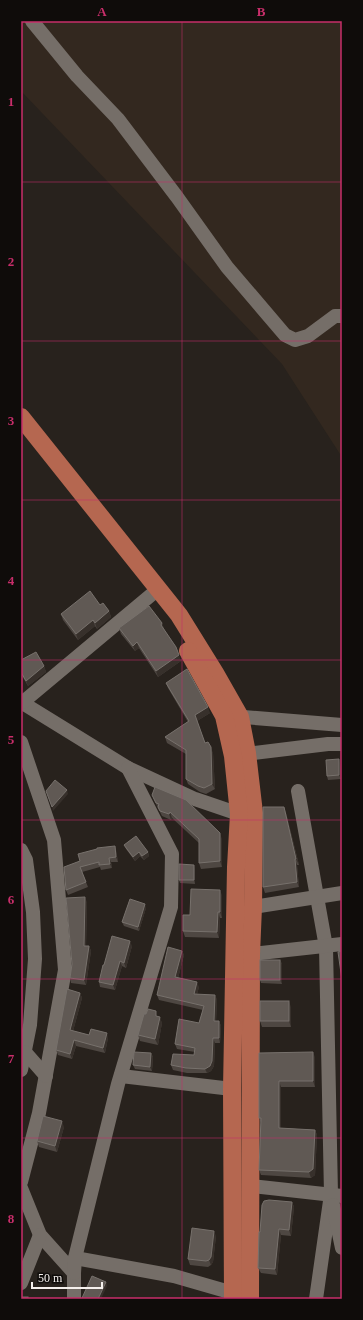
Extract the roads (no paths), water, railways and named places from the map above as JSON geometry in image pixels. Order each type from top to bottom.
[{"type":"main road","points":[[21,417],[179,615],[215,673],[232,717],[240,754],[253,907],[251,954],[250,1299]]},
{"type":"main road","points":[[21,435],[169,619],[232,717]]},
{"type":"main road","points":[[233,1296],[232,1089],[236,875],[246,813]]},
{"type":"street","points":[[32,21],[77,76],[118,119],[227,266],[285,335],[295,340],[308,336],[335,316],[342,316]]},
{"type":"street","points":[[150,596],[22,702],[128,768],[195,799],[246,813]]},
{"type":"street","points":[[232,717],[342,725]]},
{"type":"street","points":[[21,742],[54,840],[65,970],[39,1113],[21,1182]]},
{"type":"street","points":[[240,754],[328,744],[342,744]]},
{"type":"street","points":[[72,1295],[75,1258],[121,1076],[171,907],[172,854],[128,768]]},
{"type":"street","points":[[298,791],[326,946],[336,1110],[336,1195],[342,1248]]},
{"type":"street","points":[[21,850],[26,860],[33,912],[35,959],[30,1025],[21,1070]]},
{"type":"street","points":[[253,907],[342,894]]},
{"type":"street","points":[[251,954],[342,944]]},
{"type":"street","points":[[25,1052],[46,1076]]},
{"type":"street","points":[[121,1076],[232,1089]]},
{"type":"street","points":[[251,1186],[336,1195]]},
{"type":"street","points":[[21,1188],[40,1235],[74,1273]]},
{"type":"street","points":[[316,1299],[336,1195]]},
{"type":"street","points":[[21,1283],[40,1235]]},
{"type":"street","points":[[75,1258],[174,1276],[233,1296]]}]
